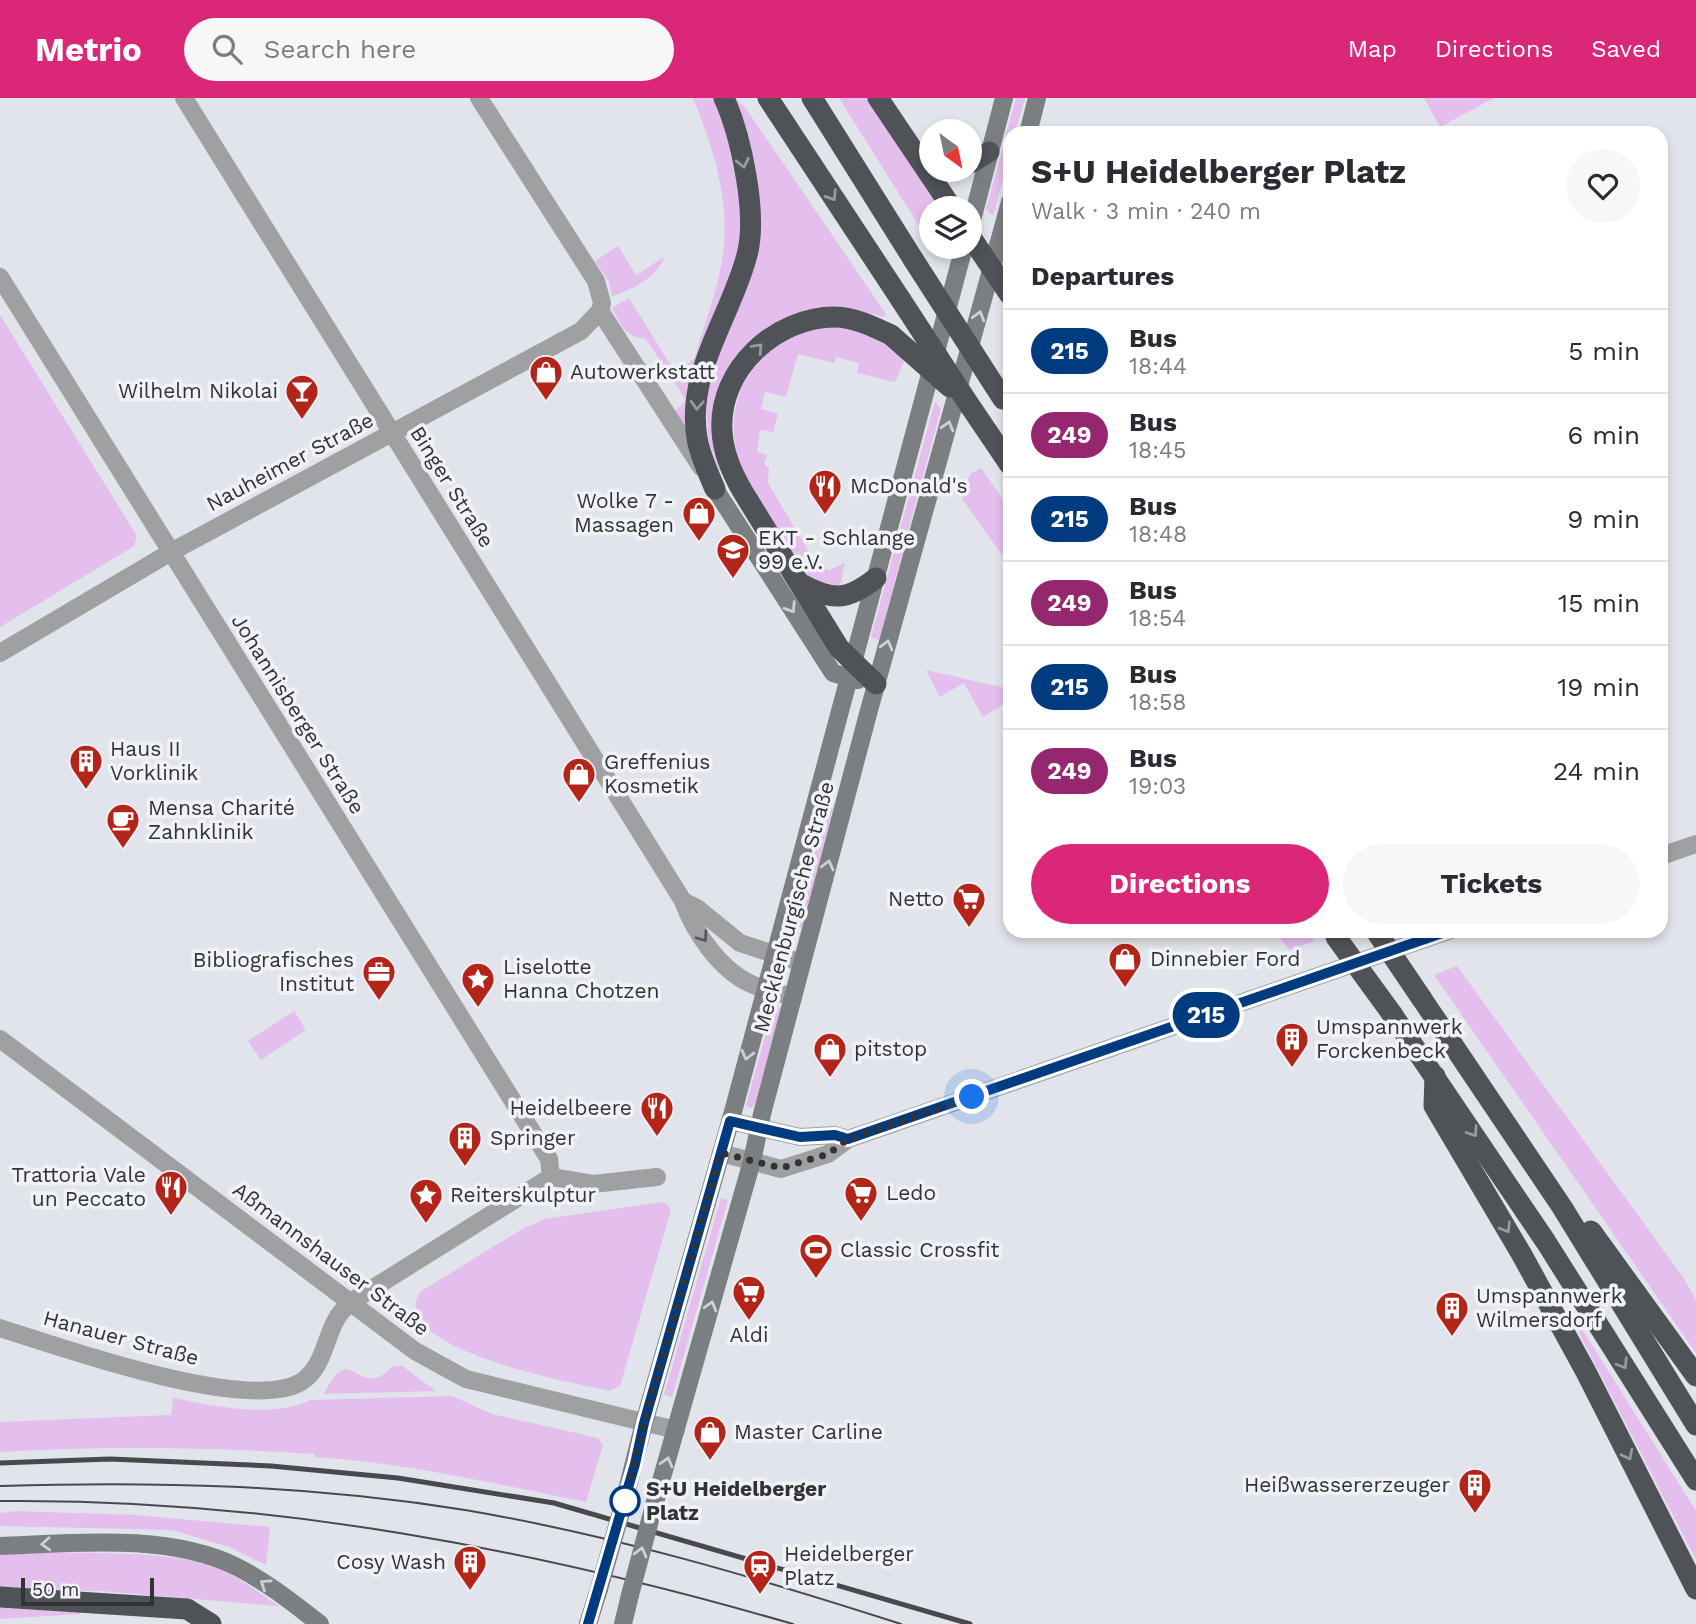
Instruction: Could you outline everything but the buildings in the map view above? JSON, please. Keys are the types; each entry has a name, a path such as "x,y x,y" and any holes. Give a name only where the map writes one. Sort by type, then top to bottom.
{"highway":[{"path":"715,489 697,436 695,402 703,364 748,253 750,216 747,181 724,98"},
{"path":"768,98 1003,455"},
{"path":"812,98 1003,399"},
{"path":"878,98 944,196"},
{"path":"911,147 919,153"},
{"path":"982,156 989,152"},
{"path":"982,254 1003,285"},
{"path":"876,684 850,669 734,477 722,432 724,407 739,372 765,341 792,324 837,317 867,324 891,335 970,405"},
{"path":"801,584 826,597 839,597 863,588 876,578"},
{"path":"1337,938 1435,1076 1546,1242 1696,1480"},
{"path":"1381,938 1562,1207 1696,1425"},
{"path":"1435,1076 1434,1106 1548,1302 1696,1589"},
{"path":"1562,1207 1594,1234 1696,1376"},
{"path":"0,1597 187,1609 211,1624"}],"main road":[{"path":"978,196 1004,98"},
{"path":"1030,126 1037,98"},
{"name":"Mecklenburgische Straße","path":"623,1624 752,1161 876,684 1003,228"},
{"name":"Mecklenburgische Straße","path":"588,1624 730,1121 961,259"},
{"path":"972,259 992,269"},
{"path":"715,489 833,673 850,669"},
{"path":"818,790 846,797"},
{"path":"0,1546 78,1543 159,1546 188,1551 235,1566 277,1592 320,1624"}],"street":[{"name":"Binger Straße","path":"184,98 683,901 689,918 721,961 738,976 765,989 793,997"},
{"path":"479,98 596,281 602,303 600,311 715,489"},
{"name":"Johannisberger Straße","path":"0,277 549,1159 551,1177"},
{"name":"Nauheimer Straße","path":"0,653 171,552 581,331 600,311"},
{"path":"1668,854 1696,844"},
{"name":"Binger Straße","path":"683,901 697,908 734,940 802,963"},
{"path":"721,1153 781,1168 788,1167 828,1154 848,1139 1428,938"},
{"name":"Aßmannshauser Straße","path":"0,1039 415,1351 466,1379 676,1430"},
{"path":"730,1121 800,1137 835,1135 848,1139"},
{"path":"351,1302 551,1177 593,1184 657,1177"},
{"name":"Hanauer Straße","path":"0,1328 151,1374 226,1387 277,1390 290,1387 312,1373 320,1361 337,1316 351,1302"}],"shaded area":[{"path":"693,98 714,98 734,150 744,240 685,431 675,411 686,400 646,339 628,333 612,308 629,298 675,372 694,359 718,281 725,235 722,195 714,156"},
{"path":"735,98 747,110 886,314 883,317 832,308 801,312 771,326 749,343 736,358 729,373 723,469 719,471 708,440 706,397 718,353 750,263"},
{"path":"839,98 869,98 919,173 919,182 925,182 934,196 919,196 919,225"},
{"path":"1016,98 1025,98 1017,126 1008,126"},
{"path":"1424,98 1494,98 1442,126"},
{"path":"1003,146 1003,179 993,216 986,209"},
{"path":"618,246 636,275 664,257 650,277 612,296 609,282 595,261"},
{"path":"0,315 137,536 134,546 0,627"},
{"path":"833,326 872,336 905,359 895,382 857,373 859,363 836,357 834,363 798,354 786,397 765,392 761,409 778,414 773,432 760,430 757,452 767,455 764,464 769,468 768,483 816,564 829,570 845,563 839,590 808,578 795,562 746,479 736,451 734,425 737,400 747,378 762,359 781,344 805,332"},
{"path":"935,401 941,409 879,640 871,637"},
{"path":"981,468 1003,500 1003,556 962,499 970,474"},
{"path":"926,670 1003,687 1003,704 983,717 964,683 940,697"},
{"path":"828,807 833,808 802,928 794,927"},
{"path":"1280,938 1312,938 1314,941 1289,950"},
{"path":"1457,966 1683,1277 1696,1300 1696,1353 1434,975"},
{"path":"777,1006 780,1009 777,1022 754,1107 750,1108 746,1105 773,1008"},
{"path":"294,1011 306,1030 261,1060 248,1041"},
{"path":"721,1198 728,1200 672,1397 664,1395"},
{"path":"662,1202 671,1210 620,1386 610,1391 489,1360 455,1346 430,1330 416,1312 420,1292 522,1229 545,1219"},
{"path":"1577,1321 1696,1511 1696,1560 1574,1323"},
{"path":"394,1366 402,1366 436,1391 324,1394 332,1380 344,1369 367,1378 375,1378"},
{"path":"452,1396 492,1414 598,1438 603,1445 586,1502 451,1475 384,1464 315,1457 314,1454 157,1448 0,1452 0,1422 171,1415 173,1398 260,1410 294,1406 310,1400"},
{"path":"16,1511 135,1515 270,1527 266,1565 229,1547 172,1530 0,1526 0,1513"},
{"path":"43,1552 152,1555 195,1562 231,1574 278,1606 101,1591 0,1588 0,1554"},
{"path":"0,1608 80,1611 80,1614 0,1619"}],"tram line":[{"path":"0,1486 117,1484 233,1487 349,1495 465,1510 575,1532 685,1559 901,1624"},
{"path":"0,1501 101,1502 202,1508 401,1533 598,1573 793,1624"}],"railway":[{"path":"0,1463 110,1459 271,1466 398,1478 554,1503 970,1624"}],"bus line":[{"name":"215","path":"588,1624 730,1121 800,1137 835,1135 848,1139 1428,938"}],"place":[{"name":"Autowerkstatt","path":"546,402"},
{"name":"Wilhelm Nikolai","path":"302,421"},
{"name":"McDonald's","path":"825,516"},
{"name":"Wolke 7 - Massagen","path":"699,543"},
{"name":"EKT - Schlange 99 e.V.","path":"733,580"},
{"name":"Haus II Vorklinik","path":"86,791"},
{"name":"Greffenius Kosmetik","path":"579,804"},
{"name":"Mensa Charité Zahnklinik","path":"123,850"},
{"name":"Netto","path":"969,929"},
{"name":"Dinnebier Ford","path":"1125,989"},
{"name":"Bibliografisches Institut","path":"379,1002"},
{"name":"Liselotte Hanna Chotzen","path":"478,1009"},
{"name":"Umspannwerk Forckenbeck","path":"1292,1069"},
{"name":"pitstop","path":"830,1079"},
{"name":"Heidelbeere","path":"657,1138"},
{"name":"Springer","path":"465,1168"},
{"name":"Trattoria Vale un Peccato","path":"171,1217"},
{"name":"Ledo","path":"861,1223"},
{"name":"Reiterskulptur","path":"426,1225"},
{"name":"Classic Crossfit","path":"816,1280"},
{"name":"Aldi","path":"749,1322"},
{"name":"Umspannwerk Wilmersdorf","path":"1452,1338"},
{"name":"Master Carline","path":"710,1462"},
{"name":"S+U Heidelberger Platz","path":"625,1501"},
{"name":"Heißwassererzeuger","path":"1475,1515"},
{"name":"Cosy Wash","path":"470,1592"},
{"name":"Heidelberger Platz","path":"760,1596"}],"route":[{"path":"625,1501 644,1423 721,1153 781,1168 788,1167 828,1154 848,1139 972,1097"}]}
